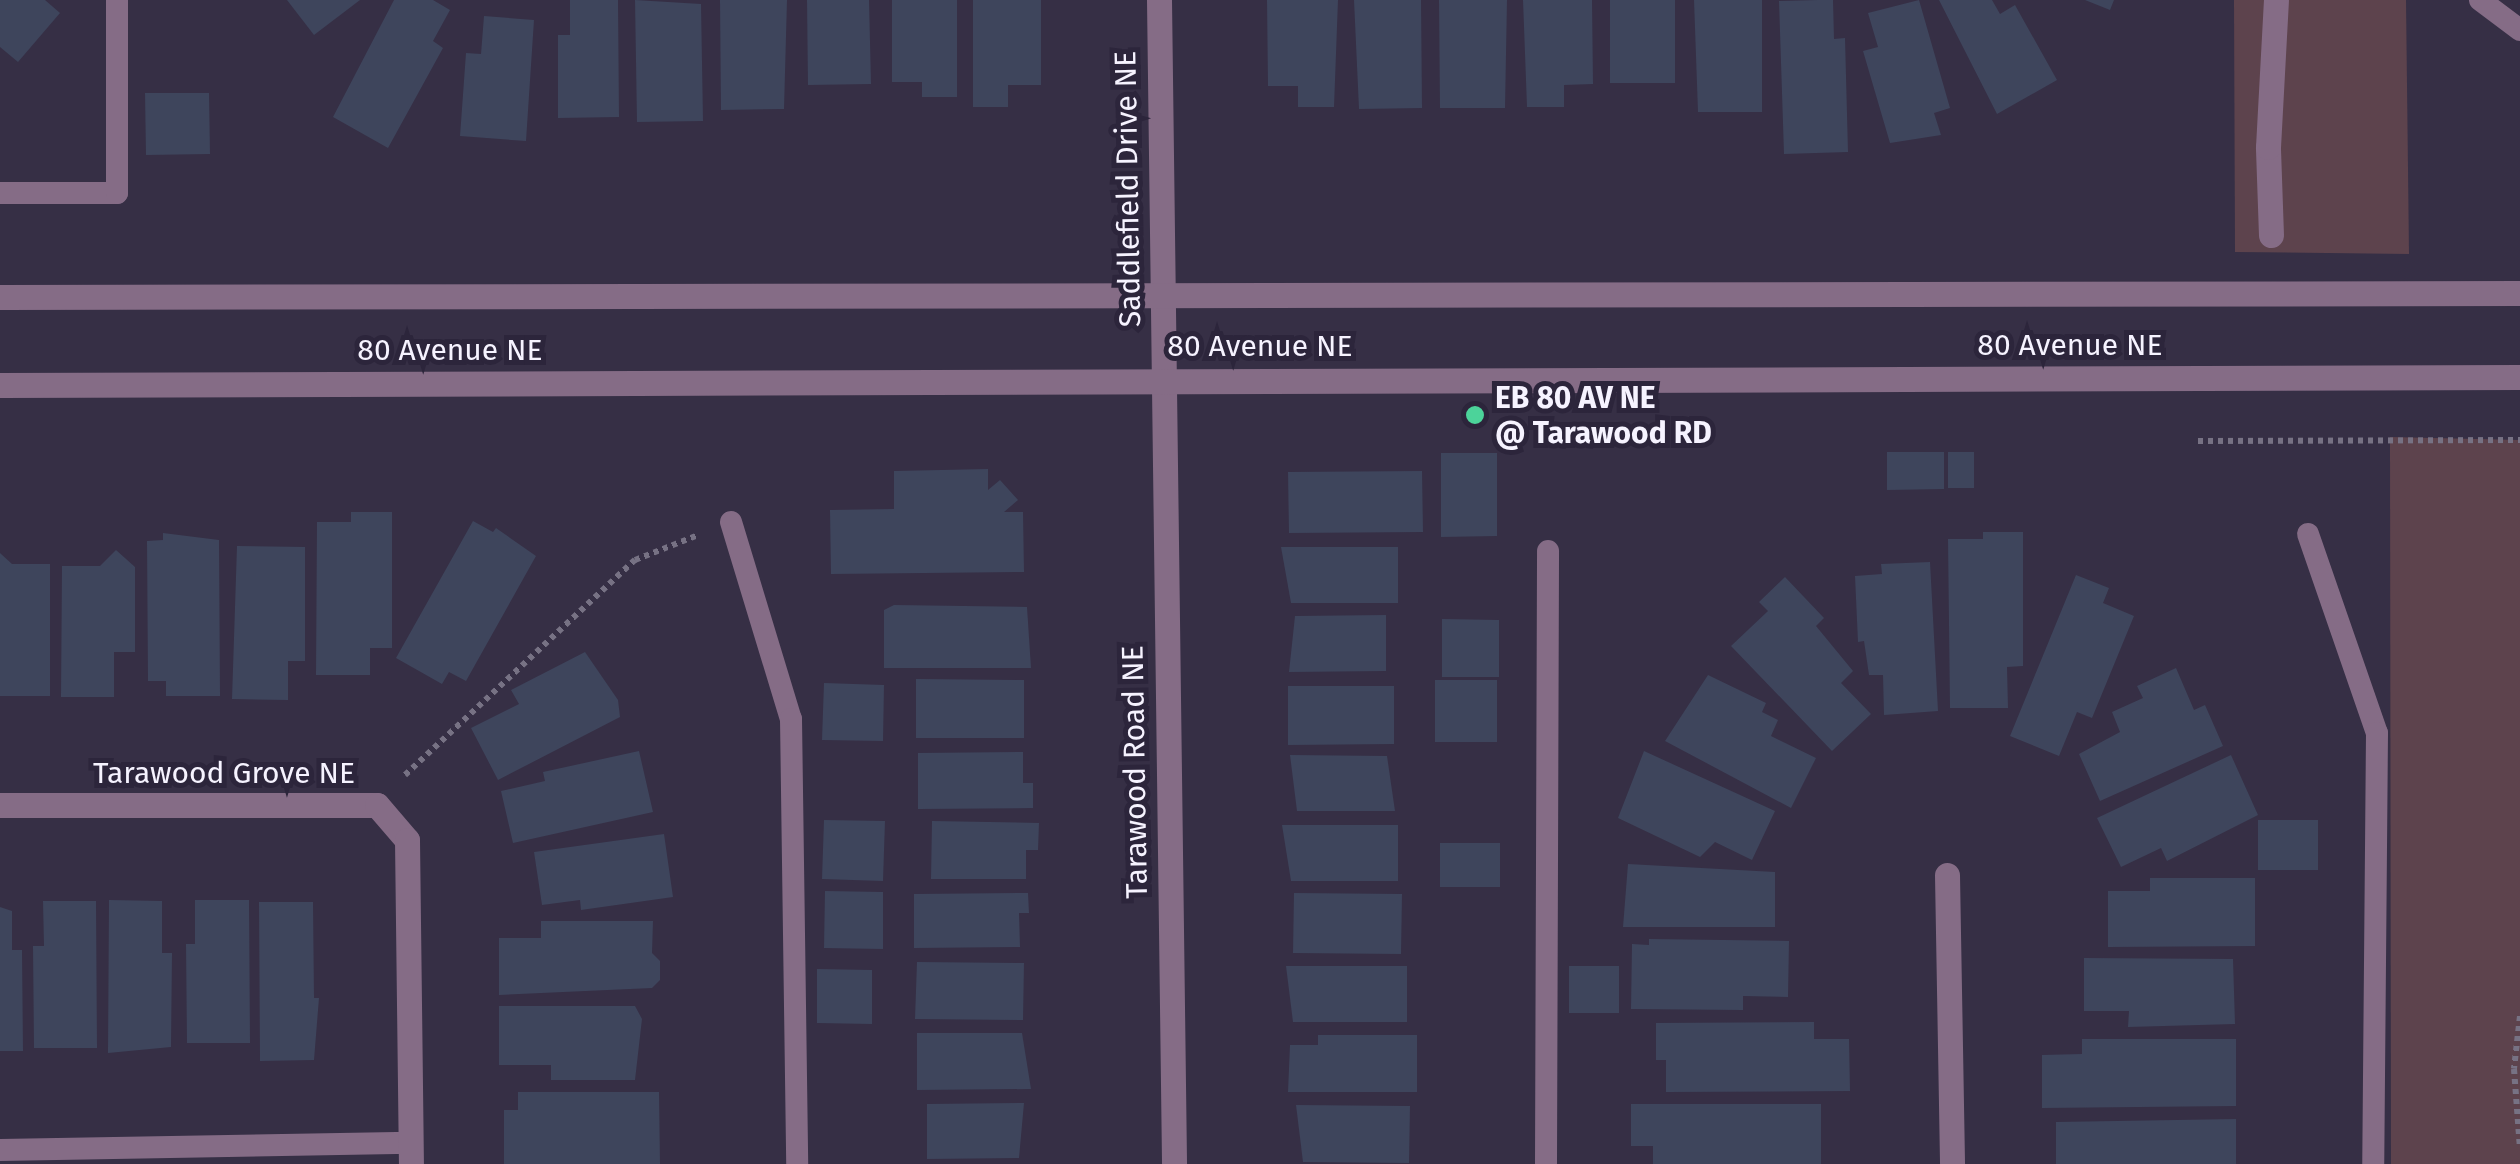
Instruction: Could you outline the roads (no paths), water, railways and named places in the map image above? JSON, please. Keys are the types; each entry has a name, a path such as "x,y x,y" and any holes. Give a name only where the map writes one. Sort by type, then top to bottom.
{"street":[{"name":"Saddlefield Drive NE","path":"1158,0 1162,378"},
{"path":"2272,235 2268,147 2276,0"},
{"name":"80 Avenue NE","path":"0,297 1162,292 2520,293"},
{"name":"80 Avenue NE","path":"0,385 1162,378 2520,377"},
{"name":"Tarawood Road NE","path":"1162,378 1174,1164"},
{"name":"Tarawood Grove NE","path":"0,805 377,805 407,840 411,1154"},
{"path":"1947,875 1952,1164"}],"lane":[{"path":"0,193 117,193 117,0"},
{"path":"2480,0 2520,30"},
{"path":"730,522 791,719 798,1164"},
{"path":"2308,534 2377,733 2373,1164"},
{"path":"1546,1164 1548,550"},
{"path":"0,1150 411,1154"}],"place":[{"name":"EB 80 AV NE @ Tarawood RD","path":"1475,415"}]}
